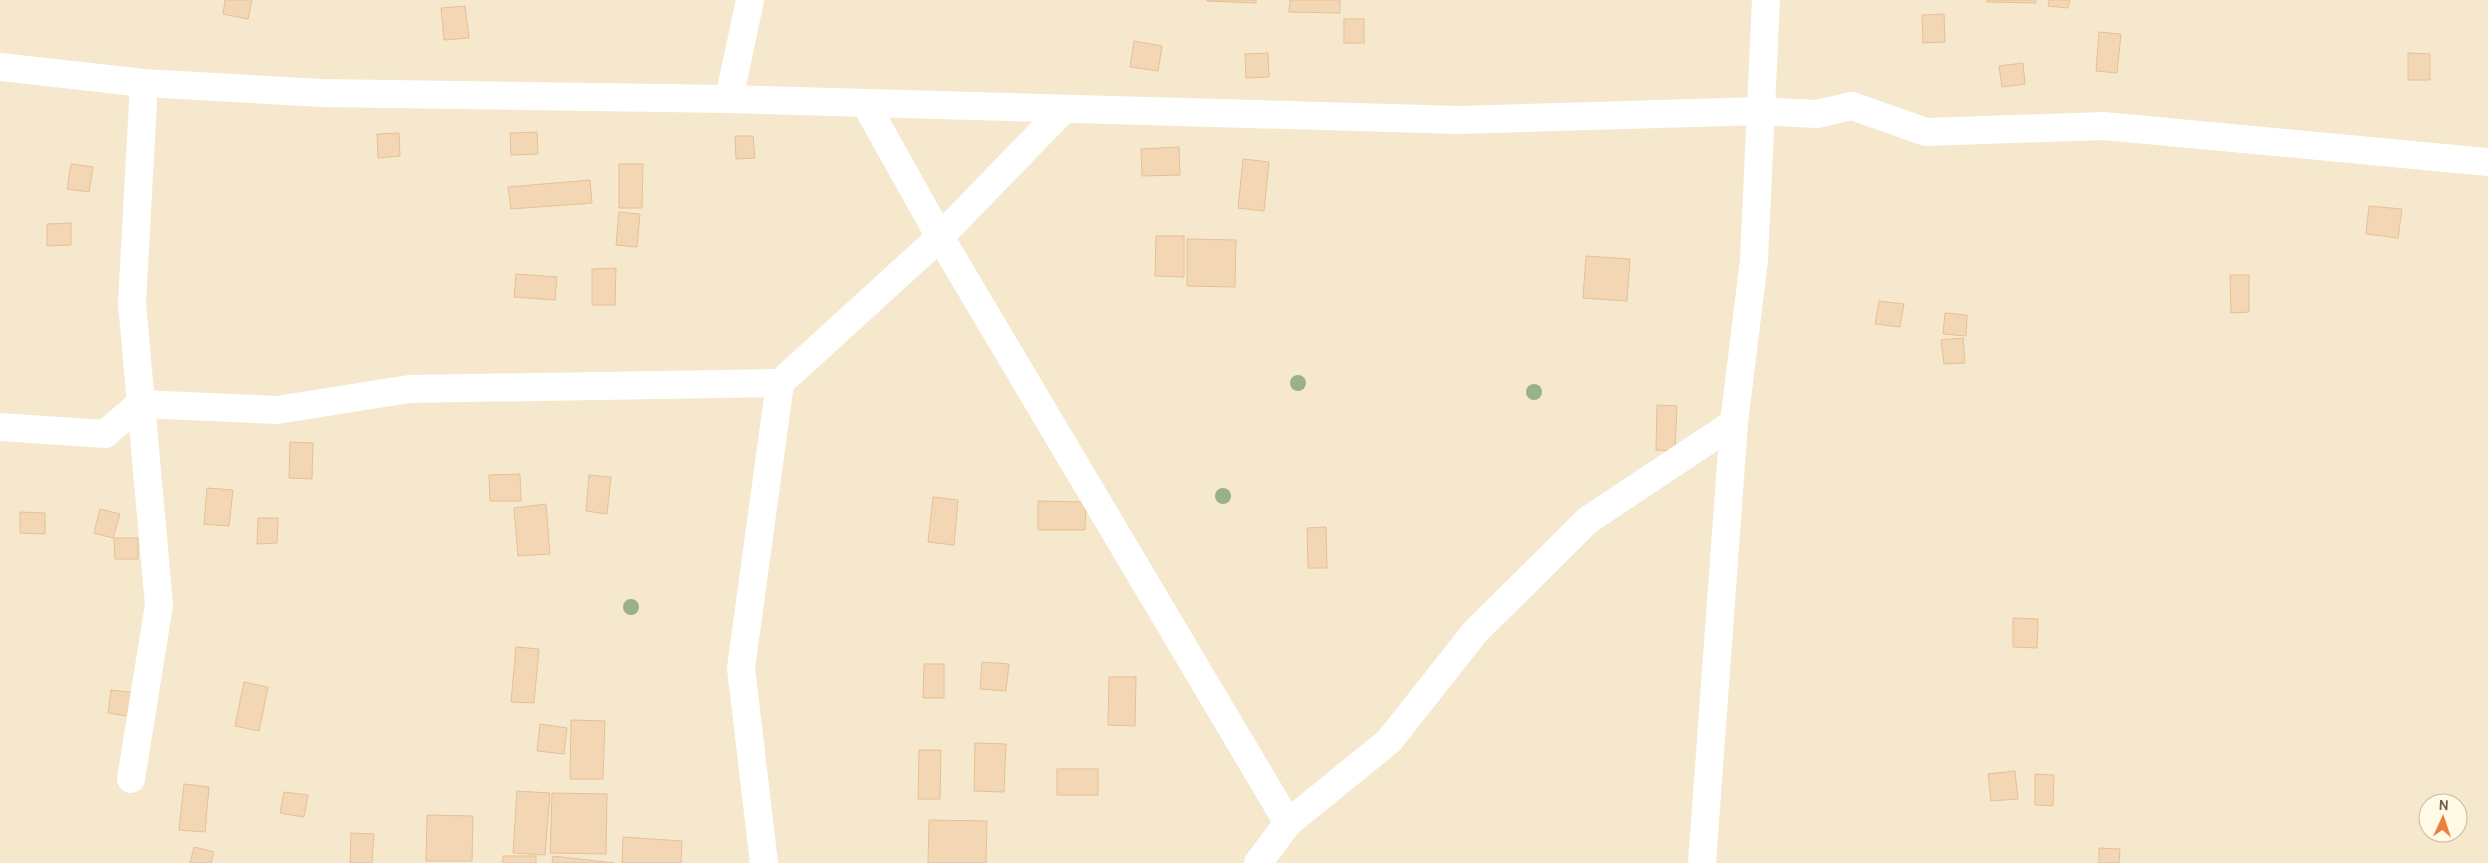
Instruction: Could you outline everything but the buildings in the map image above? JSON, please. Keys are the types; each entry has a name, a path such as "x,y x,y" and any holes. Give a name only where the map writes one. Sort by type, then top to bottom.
{"street":[{"path":"729,99 750,0"},
{"path":"1702,863 1734,423 1754,260 1766,0"},
{"path":"0,67 144,83 320,93 729,99 1459,120 1761,111 1817,114 1852,106 1926,132 2104,126 2488,162"},
{"path":"131,780 159,605 132,303 144,83"},
{"path":"865,103 940,237 1288,823"},
{"path":"764,863 741,668 780,383 940,237 1064,109"},
{"path":"0,427 105,434 140,404 277,410 409,389 780,383"},
{"path":"1258,863 1288,823 1388,741 1475,632 1588,520 1734,423"}],"shaded area":[{"path":"0,0 2488,0 2488,863 0,863"}]}
